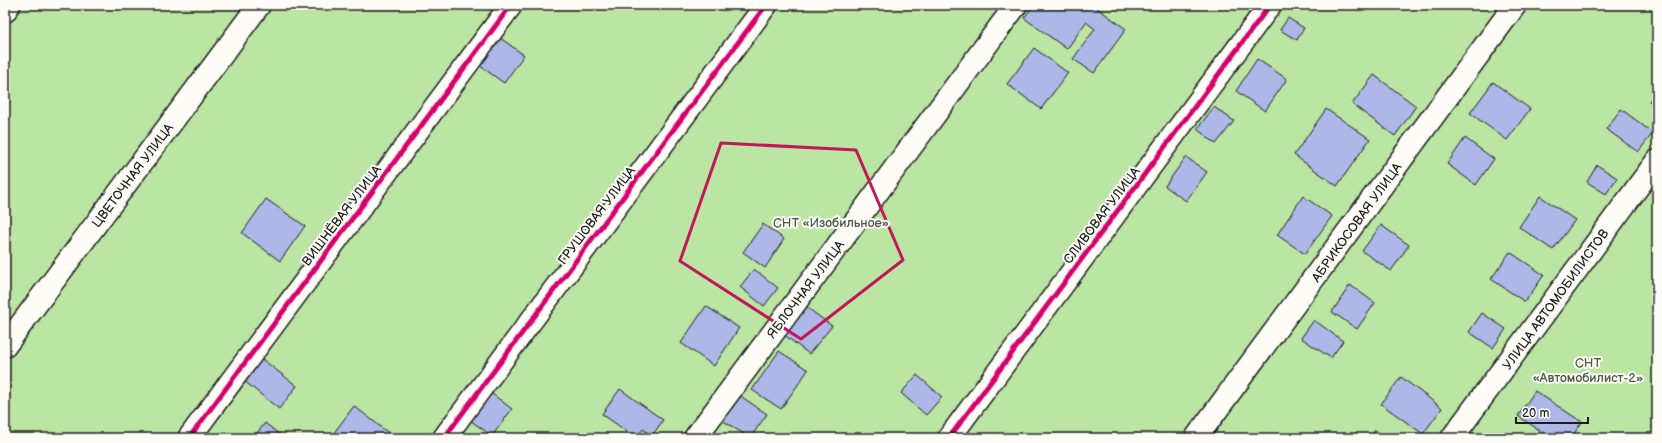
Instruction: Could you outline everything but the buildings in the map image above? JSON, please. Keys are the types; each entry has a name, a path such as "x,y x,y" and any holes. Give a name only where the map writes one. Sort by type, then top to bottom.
{"street":[{"path":"5,10 9,5"},
{"name":"ЦВЕТОЧНАЯ УЛИЦА","path":"5,346 259,5"},
{"name":"ВИШНЁВАЯ УЛИЦА","path":"189,438 511,5"},
{"name":"ГРУШОВАЯ УЛИЦА","path":"444,438 766,5"},
{"name":"ЯБЛОЧНАЯ УЛИЦА","path":"694,438 1016,5"},
{"name":"СЛИВОВАЯ УЛИЦА","path":"949,438 1270,5"},
{"name":"АБРИКОСОВАЯ УЛИЦА","path":"1196,438 1515,5"},
{"name":"УЛИЦА АВТОМОБИЛИСТОВ","path":"1452,438 1657,161"}],"highlighted area":[{"path":"721,143 856,150 903,260 801,339 680,261"}],"green space":[{"name":"СНТ «Изобильное»","path":"5,5 1657,5 1657,438 5,438"}],"cycle path":[{"path":"189,438 511,5"},
{"path":"444,438 766,5"},
{"path":"949,438 1270,5"}],"park label":[{"name":"СНТ «Автомобилист-2»","path":"1588,370"}]}
